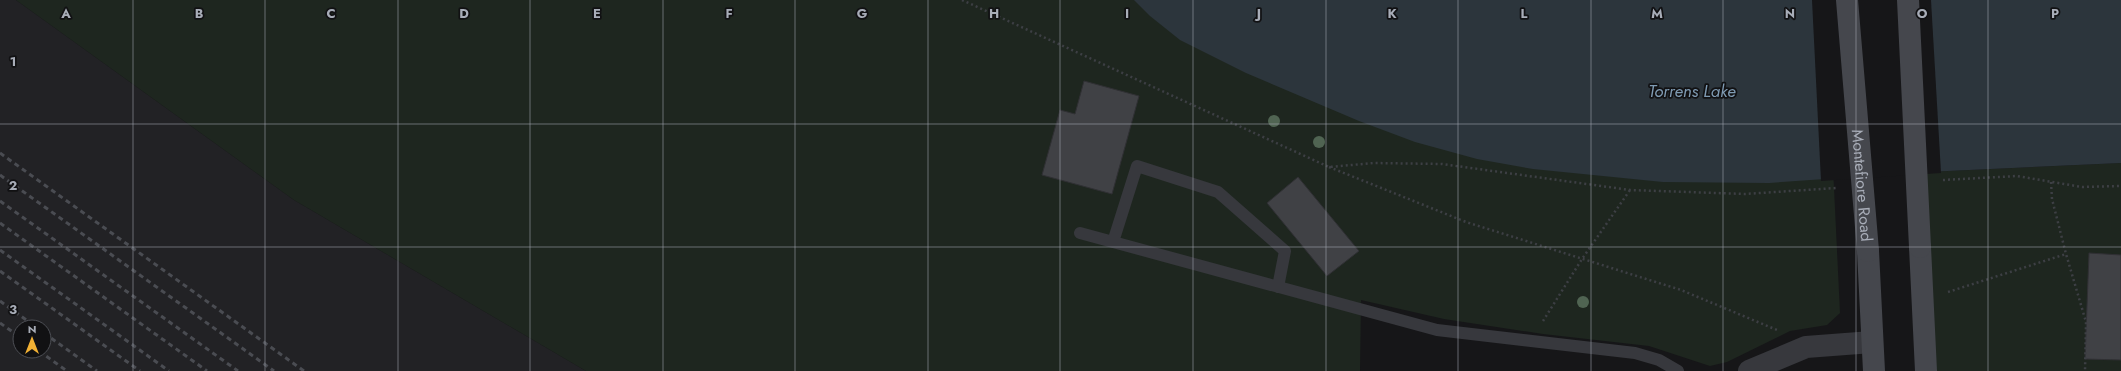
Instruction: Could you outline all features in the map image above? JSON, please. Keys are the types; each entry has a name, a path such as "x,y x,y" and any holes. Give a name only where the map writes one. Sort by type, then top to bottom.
{"main road":[{"name":"Montefiore Road","path":"1847,0 1868,251 1874,371"},
{"path":"1908,0 1927,368"}],"street":[{"path":"1750,371 1806,347 1872,342"}],"lane":[{"path":"1113,242 1137,166 1218,192 1285,251 1278,287"},
{"path":"1080,233 1437,330 1635,353 1659,360 1678,371"}],"path":[{"path":"962,0 1329,167 1466,222 1681,290 1786,334 1806,347"},
{"path":"1329,167 1374,164 1442,164 1630,190 1745,194 1838,188"},
{"path":"1938,181 2017,176 2082,187 2121,186"},
{"path":"2051,182 2052,199 2086,322 2085,371"},
{"path":"1531,340 1582,259 1630,190"},
{"path":"1946,292 2066,254"}],"shaded area":[{"path":"0,0 16,0 294,200 586,371 0,371"},
{"path":"16,0 1825,0 1840,313 1827,325 1790,331 1727,362 1710,366 1649,346 1543,334 1444,319 1361,300 1360,371 586,371 294,200"},
{"path":"2121,163 2121,371 1929,371 1926,172"}],"water":[{"name":"Torrens Lake","path":"1134,0 2121,0 2121,163 1926,172 1769,183 1663,182 1533,169 1477,159 1415,142 1359,121 1246,73 1180,40 1150,16"}],"pier":[{"path":"1812,0 1931,0 1941,173 1821,181"}],"building":[{"path":"1084,81 1139,96 1112,194 1042,175 1060,110 1075,114"},
{"path":"1298,177 1359,251 1327,276 1267,203"},
{"path":"2089,253 2121,255 2121,360 2085,359"}],"railway":[{"path":"0,153 304,371"},
{"path":"0,175 274,371"},
{"path":"0,201 238,371"},
{"path":"0,223 207,371"},
{"path":"0,250 169,371"},
{"path":"0,271 140,371"},
{"path":"0,301 25,319"},
{"path":"0,323 12,331"},
{"path":"52,339 97,371"},
{"path":"50,359 67,371"}]}
